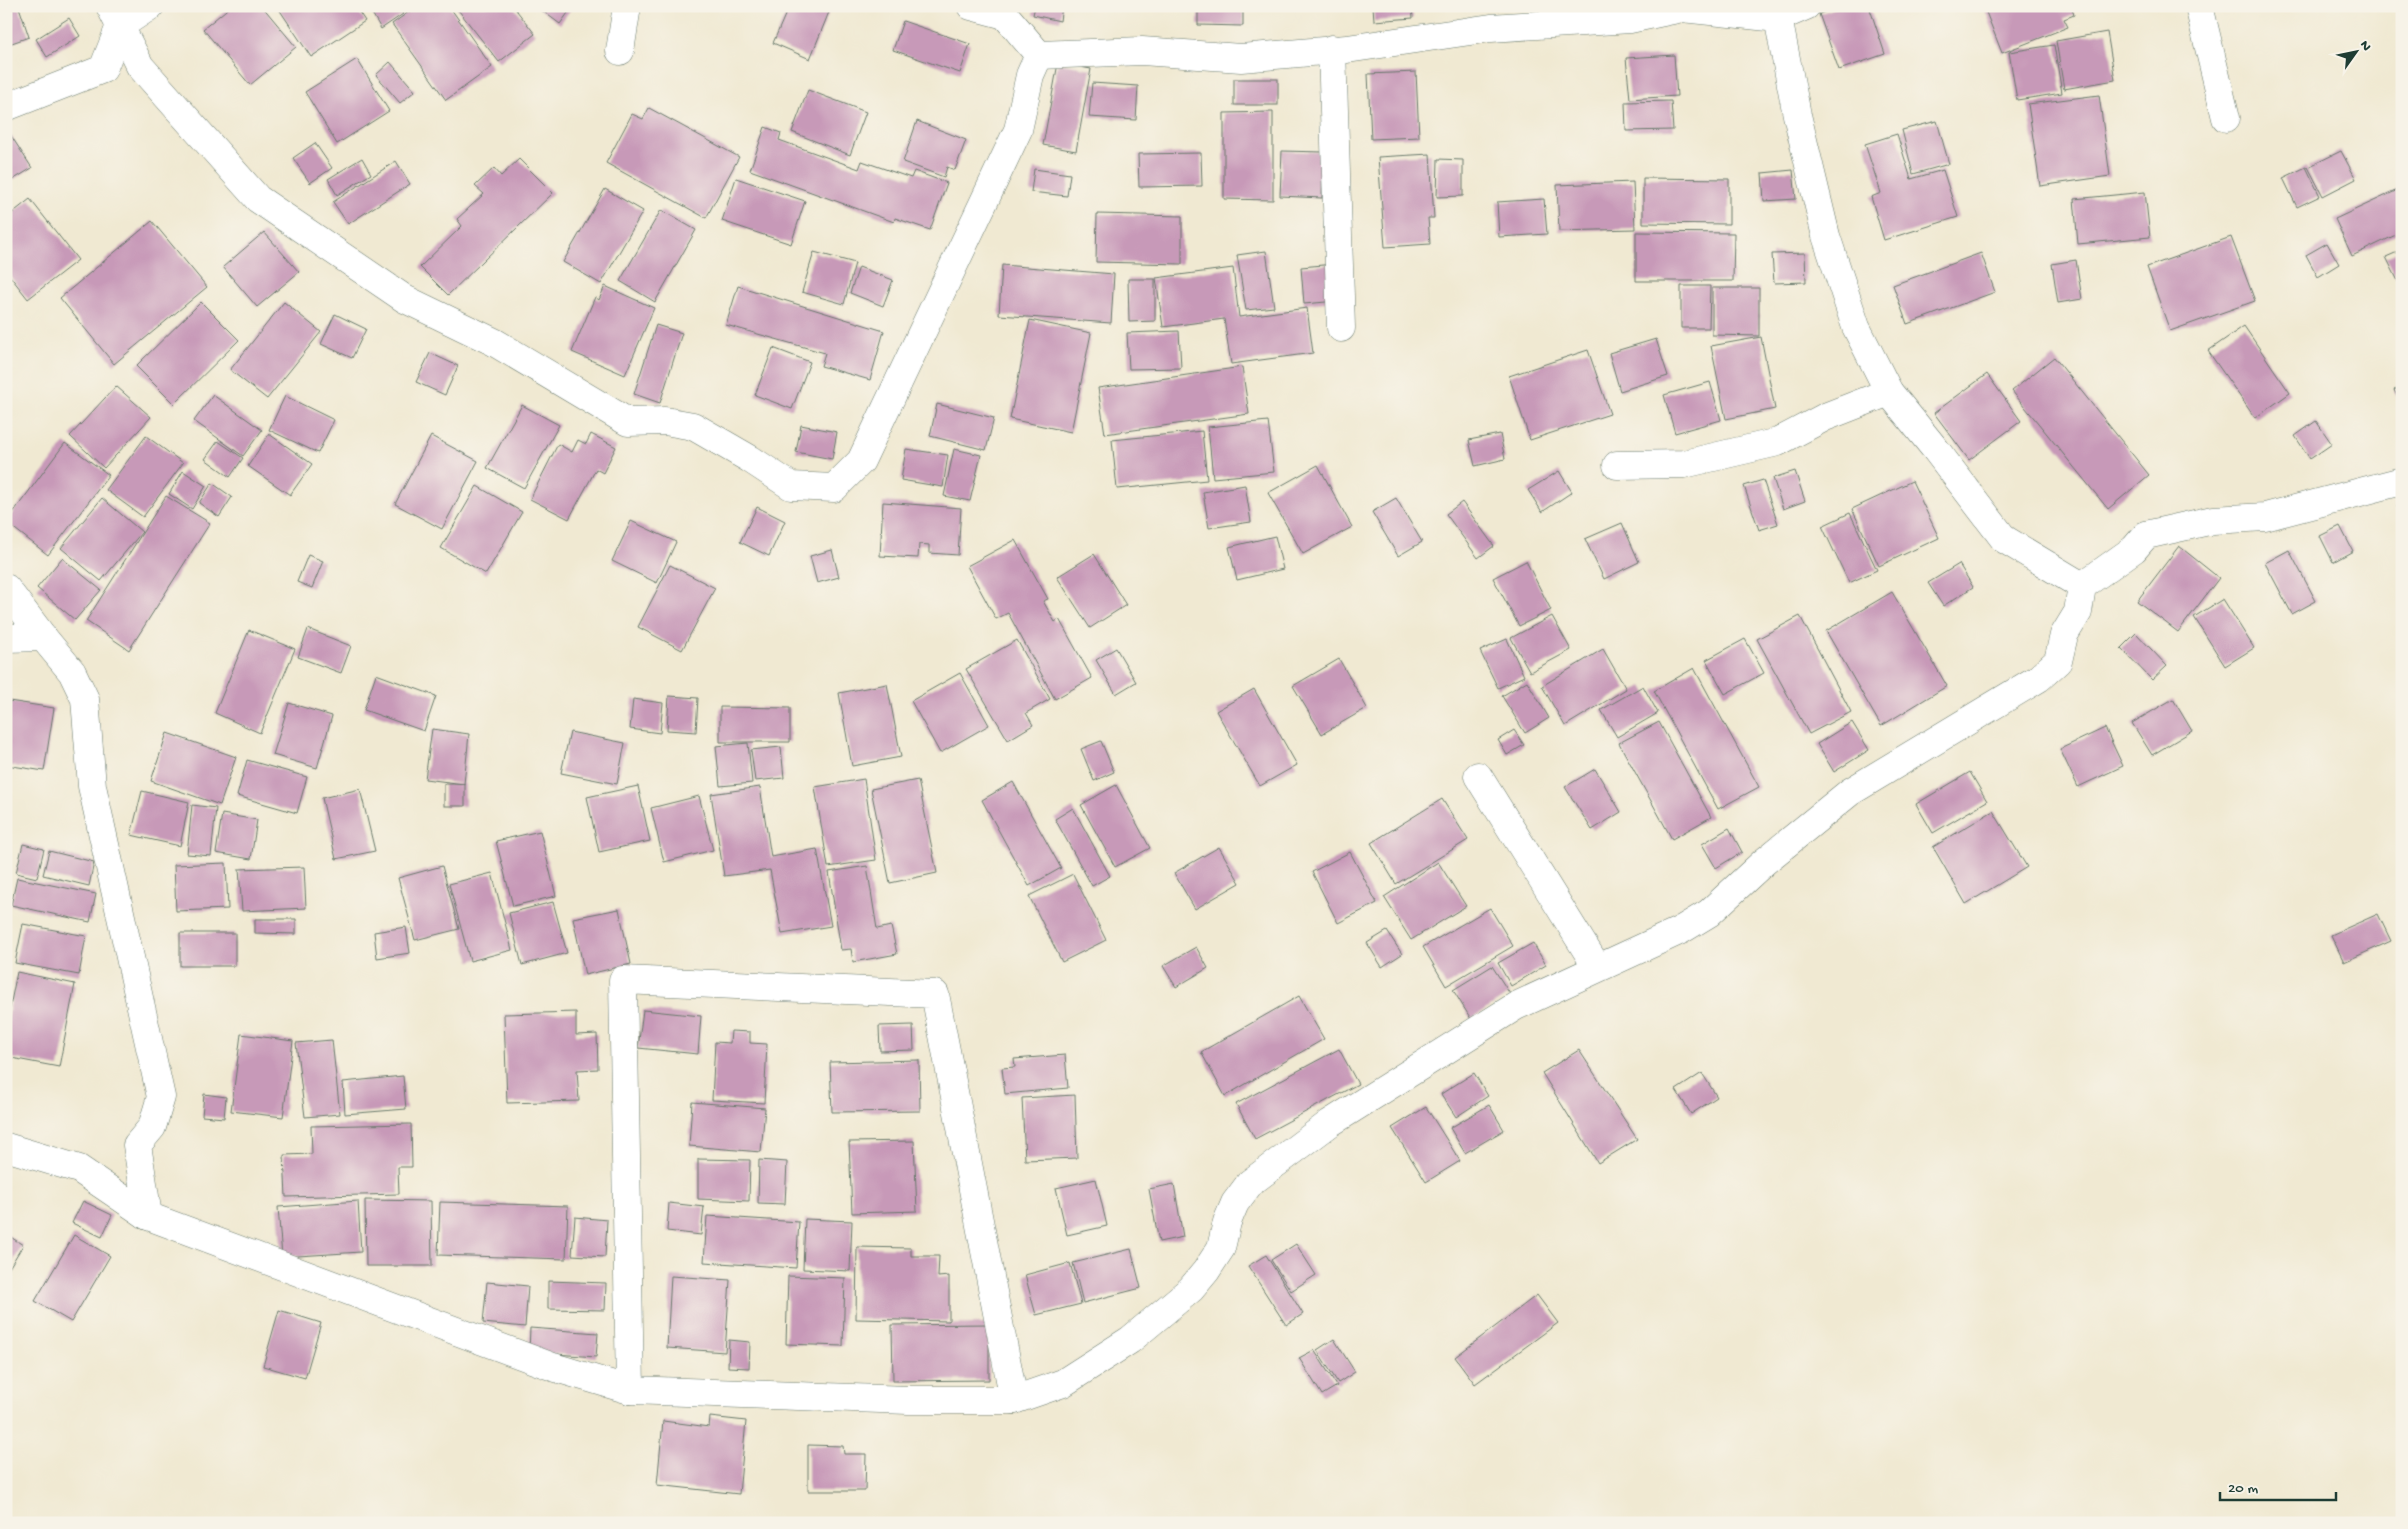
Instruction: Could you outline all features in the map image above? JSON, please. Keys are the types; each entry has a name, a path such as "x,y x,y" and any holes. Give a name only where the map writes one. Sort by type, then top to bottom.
{"street":[{"path":"115,16 150,6"},
{"path":"620,51 627,6"},
{"path":"971,6 1005,15 1039,55"},
{"path":"1039,55 1142,51 1241,58 1332,49 1491,28 1630,19 1682,8 1775,12 1806,6"},
{"path":"2200,6 2226,118"},
{"path":"1775,12 1826,236 1856,327 1889,392 2004,539 2082,586"},
{"path":"115,16 140,66 258,199 405,299 494,342 628,422 664,421 693,426 750,459 791,486 834,488 861,461 1018,130 1030,75 1039,55"},
{"path":"6,106 103,69 115,16"},
{"path":"1332,49 1341,328"},
{"path":"1617,465 1684,464 1778,442 1825,417 1889,392"},
{"path":"6,1147 79,1169 148,1216 553,1367 630,1390 908,1400 1014,1400 1063,1383 1130,1340 1190,1289 1206,1271 1221,1248 1227,1222 1235,1203 1250,1183 1330,1123 1516,1006 1597,967 1681,930 1709,913 1764,862 1850,792 2039,678 2058,661 2064,635 2078,612 2082,586 2134,549 2146,534 2213,520 2273,515 2402,481"},
{"path":"6,588 42,637 72,672 85,699 92,786 161,1097 152,1127 137,1146 148,1216"},
{"path":"6,638 42,637"},
{"path":"1478,776 1597,967"},
{"path":"630,1390 623,980 935,994 1014,1400"}],"building":[{"path":"231,6 262,6 296,47 250,85 203,29"},
{"path":"277,6 355,6 365,21 311,57"},
{"path":"368,6 398,6 403,14 381,29"},
{"path":"417,6 449,6 492,67 446,100 392,24"},
{"path":"455,6 513,6 535,34 499,62"},
{"path":"536,6 573,6 560,24"},
{"path":"789,6 815,6 829,12 810,59 773,43"},
{"path":"1035,6 1062,6 1060,21 1033,15"},
{"path":"1198,6 1243,6 1243,26 1198,25"},
{"path":"1373,6 1412,6 1413,18 1374,21"},
{"path":"1840,6 1869,6 1885,54 1839,70 1819,14"},
{"path":"2071,6 2074,15 2064,19 2068,27 2002,53 1984,7"},
{"path":"19,7 29,37 6,45 6,12"},
{"path":"69,18 80,36 47,57 36,39"},
{"path":"903,21 970,44 960,73 893,50"},
{"path":"2107,32 2115,80 2064,89 2056,41"},
{"path":"2054,45 2062,93 2017,100 2009,52"},
{"path":"1674,55 1677,96 1630,99 1626,58"},
{"path":"357,59 389,111 337,144 305,92"},
{"path":"390,62 415,91 400,103 376,75"},
{"path":"1058,63 1091,69 1076,151 1043,145"},
{"path":"1416,72 1419,137 1371,139 1368,74"},
{"path":"1234,79 1278,79 1278,105 1234,105"},
{"path":"1092,83 1138,86 1136,120 1089,117"},
{"path":"808,90 866,112 850,155 792,132"},
{"path":"2099,95 2110,176 2040,186 2028,104"},
{"path":"1671,101 1673,130 1626,131 1625,102"},
{"path":"649,108 739,157 706,218 606,163 632,114 643,119"},
{"path":"1273,112 1273,200 1224,199 1224,113"},
{"path":"917,121 966,140 955,170 947,167 944,177 903,162"},
{"path":"1937,121 1949,164 1913,174 1902,130"},
{"path":"765,127 781,133 779,140 859,169 862,161 911,178 914,171 947,183 930,230 895,218 894,222 750,170"},
{"path":"6,128 32,168 6,184"},
{"path":"1897,134 1911,179 1943,170 1958,217 1884,240 1871,197 1881,193 1865,144"},
{"path":"315,143 332,168 310,183 293,158"},
{"path":"1282,151 1323,152 1322,198 1280,196"},
{"path":"2341,151 2356,179 2323,196 2308,167"},
{"path":"1201,153 1202,186 1139,187 1138,154"},
{"path":"1430,154 1434,218 1428,218 1430,244 1385,247 1378,157"},
{"path":"362,158 371,174 337,195 328,179"},
{"path":"519,159 553,193 448,295 420,267 462,226 457,219 484,194 475,186 494,168 501,176"},
{"path":"1438,159 1463,160 1463,196 1437,197"},
{"path":"396,161 410,184 348,224 333,202"},
{"path":"2306,167 2320,196 2297,207 2283,178"},
{"path":"1034,169 1070,174 1067,196 1031,192"},
{"path":"1793,170 1796,199 1764,201 1762,173"},
{"path":"736,178 805,201 791,244 722,221"},
{"path":"1643,178 1729,179 1729,224 1643,223"},
{"path":"1633,182 1635,229 1559,231 1557,185"},
{"path":"2402,188 2402,232 2352,256 2335,219"},
{"path":"605,189 643,211 601,284 563,262"},
{"path":"2145,192 2150,237 2078,244 2074,199"},
{"path":"30,199 78,260 28,299 6,271 6,218"},
{"path":"1544,199 1547,234 1499,237 1497,202"},
{"path":"661,210 696,230 655,302 620,281"},
{"path":"1097,214 1182,216 1182,264 1096,262"},
{"path":"152,221 207,287 114,364 60,298"},
{"path":"264,232 299,272 257,307 223,267"},
{"path":"1636,232 1734,233 1733,281 1636,281"},
{"path":"2231,237 2255,301 2170,331 2147,267"},
{"path":"2327,243 2339,264 2318,277 2306,255"},
{"path":"2402,250 2402,289 2386,257"},
{"path":"1266,251 1274,307 1246,310 1237,255"},
{"path":"814,252 855,263 844,304 802,292"},
{"path":"1805,253 1806,282 1774,283 1772,254"},
{"path":"1981,253 1995,292 1907,324 1893,285"},
{"path":"2076,260 2082,299 2058,303 2052,264"},
{"path":"1334,264 1337,301 1304,304 1301,267"},
{"path":"1002,265 1114,274 1111,323 999,315"},
{"path":"859,267 893,280 883,306 850,293"},
{"path":"1233,268 1239,317 1307,308 1313,353 1231,364 1224,319 1163,327 1156,278"},
{"path":"1128,279 1155,279 1155,321 1129,322"},
{"path":"605,286 654,308 625,375 572,352 595,297 599,300"},
{"path":"738,286 884,331 870,380 821,366 825,353 726,325"},
{"path":"1681,286 1710,286 1709,328 1681,328"},
{"path":"1712,288 1759,288 1759,336 1712,335"},
{"path":"201,302 239,340 174,404 136,366"},
{"path":"284,302 321,332 267,399 230,370"},
{"path":"335,314 366,329 352,358 321,344"},
{"path":"1030,320 1091,333 1071,432 1010,419"},
{"path":"656,325 682,333 660,403 634,394"},
{"path":"2244,326 2290,393 2255,418 2208,351"},
{"path":"1179,331 1181,368 1129,369 1127,333"},
{"path":"1761,337 1775,409 1726,419 1711,346"},
{"path":"1656,339 1668,376 1620,391 1609,353"},
{"path":"773,348 810,362 792,409 755,395"},
{"path":"1588,350 1610,414 1530,440 1509,376"},
{"path":"430,353 458,366 445,395 416,382"},
{"path":"2054,357 2149,475 2108,509 2012,391"},
{"path":"1242,367 1249,414 1105,434 1098,388"},
{"path":"1987,374 2021,421 1969,460 1934,413"},
{"path":"1710,382 1721,420 1675,433 1664,395"},
{"path":"116,386 151,417 104,468 70,436"},
{"path":"2402,387 2402,405 2394,390"},
{"path":"213,395 262,430 243,456 194,421"},
{"path":"285,396 334,420 318,453 269,430"},
{"path":"937,404 994,418 986,450 930,436"},
{"path":"522,405 559,425 524,488 487,468"},
{"path":"1268,421 1274,472 1213,478 1208,427"},
{"path":"2316,421 2332,444 2310,459 2295,436"},
{"path":"801,425 837,432 832,459 796,452"},
{"path":"1202,431 1207,480 1117,489 1112,440"},
{"path":"269,434 312,464 290,495 248,466"},
{"path":"591,434 616,447 603,473 596,469 569,519 530,499 558,444 572,452 578,440 586,444"},
{"path":"1500,434 1505,459 1475,466 1469,440"},
{"path":"146,436 183,463 143,517 106,490"},
{"path":"431,436 478,461 442,529 395,504"},
{"path":"218,441 243,458 230,477 205,459"},
{"path":"65,443 109,475 48,555 6,522"},
{"path":"906,449 948,455 943,487 901,480"},
{"path":"954,449 981,455 970,501 944,496"},
{"path":"1318,465 1352,527 1303,554 1268,493"},
{"path":"183,471 206,486 192,509 169,494"},
{"path":"1559,471 1572,492 1542,512 1528,490"},
{"path":"1795,471 1805,501 1783,509 1773,478"},
{"path":"1763,480 1778,524 1759,530 1744,486"},
{"path":"1912,481 1939,538 1879,566 1852,509"},
{"path":"212,483 232,497 219,517 199,503"},
{"path":"1245,485 1251,522 1209,528 1203,492"},
{"path":"477,486 522,512 486,574 441,548"},
{"path":"166,496 210,523 129,650 86,621"},
{"path":"102,498 142,532 101,581 61,548"},
{"path":"1396,498 1422,542 1398,556 1372,512"},
{"path":"883,502 961,508 958,555 929,553 929,545 919,544 918,558 880,556"},
{"path":"1462,502 1494,546 1478,558 1446,514"},
{"path":"2402,505 2402,524 2401,524 2397,506"},
{"path":"757,507 785,521 769,556 740,542"},
{"path":"1850,513 1877,570 1849,583 1822,526"},
{"path":"631,521 676,542 657,583 612,561"},
{"path":"1622,523 1639,562 1604,579 1585,539"},
{"path":"2340,526 2353,551 2333,562 2320,536"},
{"path":"1275,536 1283,569 1237,580 1229,547"},
{"path":"1015,540 1048,599 1043,601 1055,622 1059,619 1092,678 1055,699 1008,613 996,619 967,566"},
{"path":"2179,546 2219,578 2178,632 2137,601"},
{"path":"832,550 839,577 817,583 810,556"},
{"path":"2289,550 2316,601 2292,614 2265,563"},
{"path":"1094,554 1126,605 1090,628 1057,577"},
{"path":"308,555 323,561 312,588 297,582"},
{"path":"62,558 101,590 75,620 37,588"},
{"path":"1526,561 1551,610 1519,626 1493,578"},
{"path":"1959,564 1973,587 1943,606 1928,583"},
{"path":"670,565 715,588 682,650 638,627"},
{"path":"1892,592 1947,686 1881,726 1826,631"},
{"path":"2223,599 2254,648 2225,666 2194,617"},
{"path":"1552,616 1571,650 1530,672 1511,638"},
{"path":"1800,616 1851,712 1809,734 1757,639"},
{"path":"308,629 351,646 341,673 298,657"},
{"path":"249,630 295,649 260,733 215,713"},
{"path":"2136,633 2167,666 2152,680 2121,648"},
{"path":"1507,639 1524,676 1498,688 1480,651"},
{"path":"1745,639 1764,673 1725,694 1706,660"},
{"path":"1017,640 1050,699 1026,713 1033,725 1008,740 966,669"},
{"path":"1116,648 1136,682 1116,694 1096,660"},
{"path":"1603,649 1626,689 1565,726 1542,686"},
{"path":"1339,659 1367,708 1322,734 1293,686"},
{"path":"1694,668 1759,787 1718,809 1654,691"},
{"path":"960,673 989,725 940,753 911,701"},
{"path":"376,674 436,696 424,731 364,710"},
{"path":"1527,681 1549,718 1525,733 1502,696"},
{"path":"887,684 901,757 852,766 839,693"},
{"path":"1643,686 1658,713 1617,737 1601,710"},
{"path":"1254,689 1297,765 1260,786 1216,711"},
{"path":"669,696 698,698 696,732 667,730"},
{"path":"633,699 663,703 660,733 630,729"},
{"path":"2173,699 2192,731 2152,755 2132,723"},
{"path":"9,701 54,708 44,771 6,765 6,723"},
{"path":"289,703 332,716 317,768 273,755"},
{"path":"720,707 790,708 790,742 720,742"},
{"path":"1659,722 1711,817 1672,839 1619,743"},
{"path":"1852,722 1869,750 1834,772 1817,744"},
{"path":"2105,728 2123,766 2078,787 2060,749"},
{"path":"432,729 469,734 464,784 425,779"},
{"path":"1514,730 1524,745 1507,755 1498,740"},
{"path":"570,732 625,743 617,784 561,773"},
{"path":"167,733 236,757 220,805 151,781"},
{"path":"1101,741 1114,772 1094,781 1081,749"},
{"path":"748,743 752,783 720,786 716,746"},
{"path":"781,747 784,778 755,781 751,750"},
{"path":"247,760 307,777 297,813 237,796"},
{"path":"1595,769 1621,812 1592,830 1565,787"},
{"path":"1970,772 1987,801 1933,833 1916,804"},
{"path":"864,779 876,860 828,867 815,787"},
{"path":"918,780 937,873 890,883 871,789"},
{"path":"1013,782 1061,868 1029,886 982,800"},
{"path":"444,784 465,784 465,806 444,806"},
{"path":"1116,785 1150,848 1115,867 1081,805"},
{"path":"638,786 650,841 599,852 587,797"},
{"path":"760,787 771,857 817,849 831,926 782,934 770,870 724,876 711,794"},
{"path":"360,789 375,851 336,859 322,798"},
{"path":"142,791 189,802 180,846 131,835"},
{"path":"699,796 713,850 664,862 651,808"},
{"path":"1442,799 1468,840 1396,884 1371,843"},
{"path":"192,805 216,808 211,856 187,854"},
{"path":"1073,808 1110,876 1092,886 1055,819"},
{"path":"1993,811 2027,867 1966,904 1933,847"},
{"path":"222,814 257,820 251,859 216,853"},
{"path":"1729,828 1742,852 1716,868 1702,844"},
{"path":"540,831 556,896 513,906 496,841"},
{"path":"23,844 44,849 37,878 16,873"},
{"path":"1219,847 1240,883 1195,909 1174,873"},
{"path":"49,851 94,862 89,886 43,875"},
{"path":"1350,852 1377,903 1338,923 1312,872"},
{"path":"1438,862 1466,906 1411,940 1384,897"},
{"path":"226,863 228,909 176,911 174,865"},
{"path":"442,866 459,929 415,940 398,878"},
{"path":"867,866 877,929 891,926 897,954 853,962 851,949 841,950 829,872"},
{"path":"304,867 306,908 242,911 239,869"},
{"path":"492,873 512,950 470,961 449,884"},
{"path":"1073,874 1106,940 1062,962 1029,896"},
{"path":"17,878 96,894 90,922 11,905"},
{"path":"553,902 567,953 522,965 509,913"},
{"path":"1490,908 1513,946 1446,986 1423,947"},
{"path":"619,909 631,964 585,975 573,918"},
{"path":"2378,914 2391,941 2344,962 2331,935"},
{"path":"255,919 296,919 296,934 255,933"},
{"path":"23,924 86,936 79,975 15,963"},
{"path":"406,927 410,953 377,958 374,932"},
{"path":"1387,931 1402,954 1382,967 1367,943"},
{"path":"180,933 235,933 235,966 180,966"},
{"path":"1533,943 1546,965 1511,986 1498,963"},
{"path":"1196,947 1208,968 1176,987 1163,966"},
{"path":"1492,966 1510,994 1471,1019 1453,990"},
{"path":"17,972 75,984 59,1067 6,1057 6,1027"},
{"path":"1299,996 1324,1039 1225,1096 1201,1052"},
{"path":"643,1010 701,1016 698,1054 638,1048"},
{"path":"576,1012 576,1035 597,1034 598,1069 577,1070 579,1101 507,1103 504,1014"},
{"path":"913,1025 914,1050 880,1051 879,1026"},
{"path":"731,1031 750,1032 750,1043 767,1044 764,1103 712,1100 715,1042 730,1043"},
{"path":"241,1034 293,1041 283,1117 231,1111"},
{"path":"332,1040 340,1114 305,1117 296,1043"},
{"path":"1339,1049 1358,1084 1255,1139 1236,1104"},
{"path":"1579,1050 1637,1139 1598,1163 1542,1073"},
{"path":"1065,1055 1068,1088 1005,1094 1002,1068 1015,1067 1014,1059"},
{"path":"919,1060 920,1111 832,1112 830,1062"},
{"path":"1474,1073 1488,1096 1456,1117 1441,1094"},
{"path":"1702,1073 1717,1097 1691,1114 1676,1090"},
{"path":"403,1076 406,1109 345,1114 343,1082"},
{"path":"204,1094 226,1097 224,1118 202,1116"},
{"path":"1075,1095 1077,1158 1025,1160 1022,1098"},
{"path":"692,1102 765,1108 761,1152 689,1146"},
{"path":"1489,1105 1504,1130 1465,1153 1450,1128"},
{"path":"1426,1107 1460,1161 1426,1182 1392,1128"},
{"path":"411,1124 412,1167 398,1167 399,1194 286,1197 284,1155 312,1154 311,1126"},
{"path":"914,1141 917,1211 852,1213 849,1142"},
{"path":"698,1159 750,1160 749,1201 698,1199"},
{"path":"759,1160 787,1162 785,1204 758,1203"},
{"path":"1096,1179 1107,1226 1067,1235 1056,1188"},
{"path":"1174,1184 1183,1237 1159,1242 1149,1189"},
{"path":"365,1200 431,1201 432,1266 366,1266"},
{"path":"83,1201 112,1215 102,1237 72,1223"},
{"path":"358,1201 361,1252 282,1257 278,1207"},
{"path":"440,1202 568,1206 566,1259 438,1255"},
{"path":"669,1203 704,1207 701,1235 667,1231"},
{"path":"707,1216 799,1222 796,1268 704,1262"},
{"path":"575,1217 607,1220 605,1257 572,1255"},
{"path":"805,1219 852,1221 850,1271 803,1269"},
{"path":"6,1234 23,1245 6,1273"},
{"path":"74,1235 110,1256 71,1322 35,1301"},
{"path":"1296,1244 1316,1275 1291,1291 1271,1260"},
{"path":"857,1247 911,1248 911,1256 939,1256 938,1277 949,1276 949,1321 856,1319"},
{"path":"1131,1249 1141,1288 1083,1303 1073,1263"},
{"path":"1266,1255 1303,1314 1286,1325 1248,1266"},
{"path":"1070,1263 1081,1304 1036,1315 1025,1275"},
{"path":"671,1276 730,1280 725,1352 667,1348"},
{"path":"788,1276 845,1278 843,1346 786,1344"},
{"path":"548,1281 606,1283 605,1310 548,1309"},
{"path":"487,1282 528,1286 525,1327 483,1323"},
{"path":"1537,1295 1558,1323 1475,1384 1455,1357"},
{"path":"279,1310 321,1323 305,1378 263,1366"},
{"path":"989,1324 989,1380 893,1381 892,1325"},
{"path":"530,1328 598,1333 596,1357 529,1352"},
{"path":"1334,1339 1355,1372 1338,1383 1317,1350"},
{"path":"729,1340 750,1342 749,1368 728,1367"},
{"path":"1314,1350 1337,1386 1322,1395 1299,1358"},
{"path":"710,1417 746,1421 739,1494 657,1485 663,1421 709,1427"},
{"path":"808,1445 843,1446 844,1454 866,1454 865,1491 808,1491"}]}
